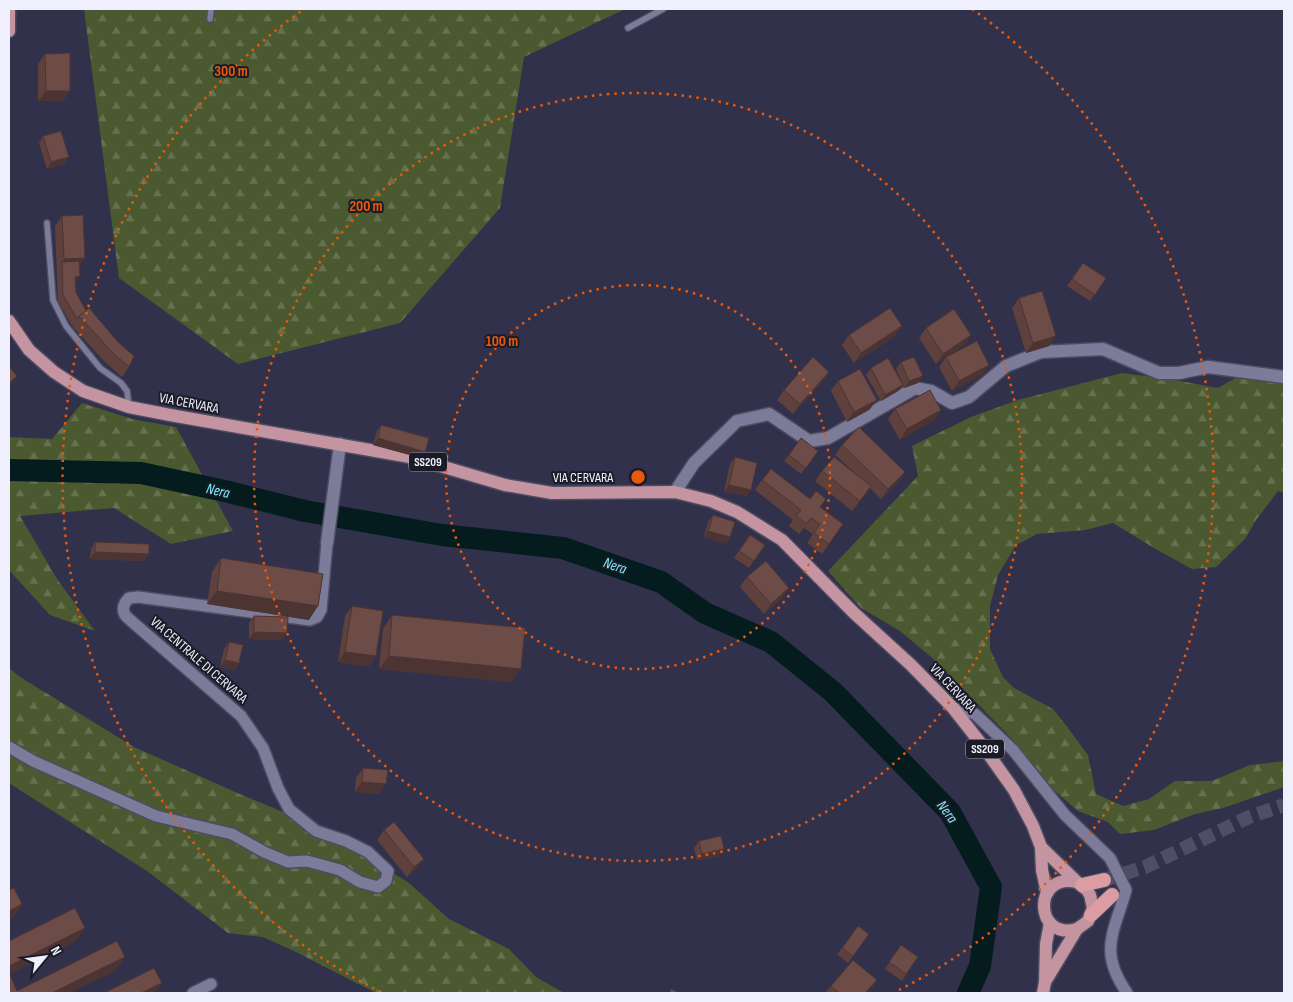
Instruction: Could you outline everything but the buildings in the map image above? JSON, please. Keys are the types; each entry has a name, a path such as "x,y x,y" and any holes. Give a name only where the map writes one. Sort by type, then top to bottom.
{"highway":[{"path":"1079,884 1104,880"},
{"path":"1091,915 1112,896"}],"main road":[{"path":"9,9 9,31"},
{"name":"VIA CERVARA","path":"9,321 29,350 54,372 82,391 129,406 170,416 410,457 505,485 552,493 674,492 711,500 737,512 782,540 854,613 911,665 953,708 1014,790 1033,826 1041,847 1042,870 1047,893"},
{"name":"VIA CERVARA","path":"1041,847 1079,884"},
{"path":"1047,893 1056,884 1070,881 1079,884"},
{"name":"SS209","path":"1044,988 1062,952 1077,929 1088,921 1091,915 1092,901 1090,895 1079,884"},
{"name":"SS209","path":"1044,988 1046,944 1050,923 1044,912 1044,899 1047,893"},
{"path":"1050,923 1054,927 1065,931 1077,929"}],"street":[{"path":"674,492 694,463 737,421 769,414 808,441 828,438 915,388 931,391 952,403 968,397 1006,366 1041,352 1103,350 1158,373 1179,373 1208,367 1284,378"},
{"name":"VIA CENTRALE DI CERVARA","path":"9,747 33,761 156,816 232,834 264,852 288,862 307,861 340,870 360,882 378,887 386,881 388,871 368,852 346,841 316,831 289,808 278,788 263,748 241,716 129,620 124,613 126,601 129,598 138,597 306,620 314,619 320,614 321,610 327,543 340,444"},
{"path":"953,708 975,714 1007,744 1065,815 1110,858 1126,890 1110,944 1112,961 1118,981 1127,993"},
{"path":"193,993 211,984"}],"lane":[{"path":"210,19 211,9"},
{"path":"628,28 663,9"},
{"path":"48,223 53,300 66,326 100,368 121,383 127,390 129,406"}],"green space":[{"path":"84,9 625,9 524,57 500,208 400,323 238,364 119,278"},
{"path":"1248,371 1284,383 1284,493 1278,491 1256,520 1245,539 1216,567 1192,569 1113,523 1085,530 1037,534 1016,545 998,575 990,606 990,649 1003,677 1014,688 1053,709 1088,755 1096,794 1123,806 1149,799 1175,781 1212,781 1250,765 1284,761 1284,787 1223,808 1195,814 1154,830 1120,834 1108,822 1078,811 1049,786 1013,740 937,662 900,631 861,608 828,571 918,476 912,446 971,417 1018,400 1122,373 1218,388"},
{"path":"82,403 132,419 176,427 233,531 171,544 114,508 20,516 57,579 95,631 50,615 9,570 9,437 52,439"},
{"path":"9,668 20,677 134,747 320,827 409,883 449,919 509,949 536,977 564,993 376,993 263,937 228,933 147,871 9,783"}],"waterway":[{"name":"Nera","path":"9,470 141,473 305,511 442,535 563,548 661,582 705,613 771,642 833,692 950,812 991,887 980,966 968,993"}],"tunnel":[{"path":"1104,880 1145,867 1249,817 1284,805"}]}
